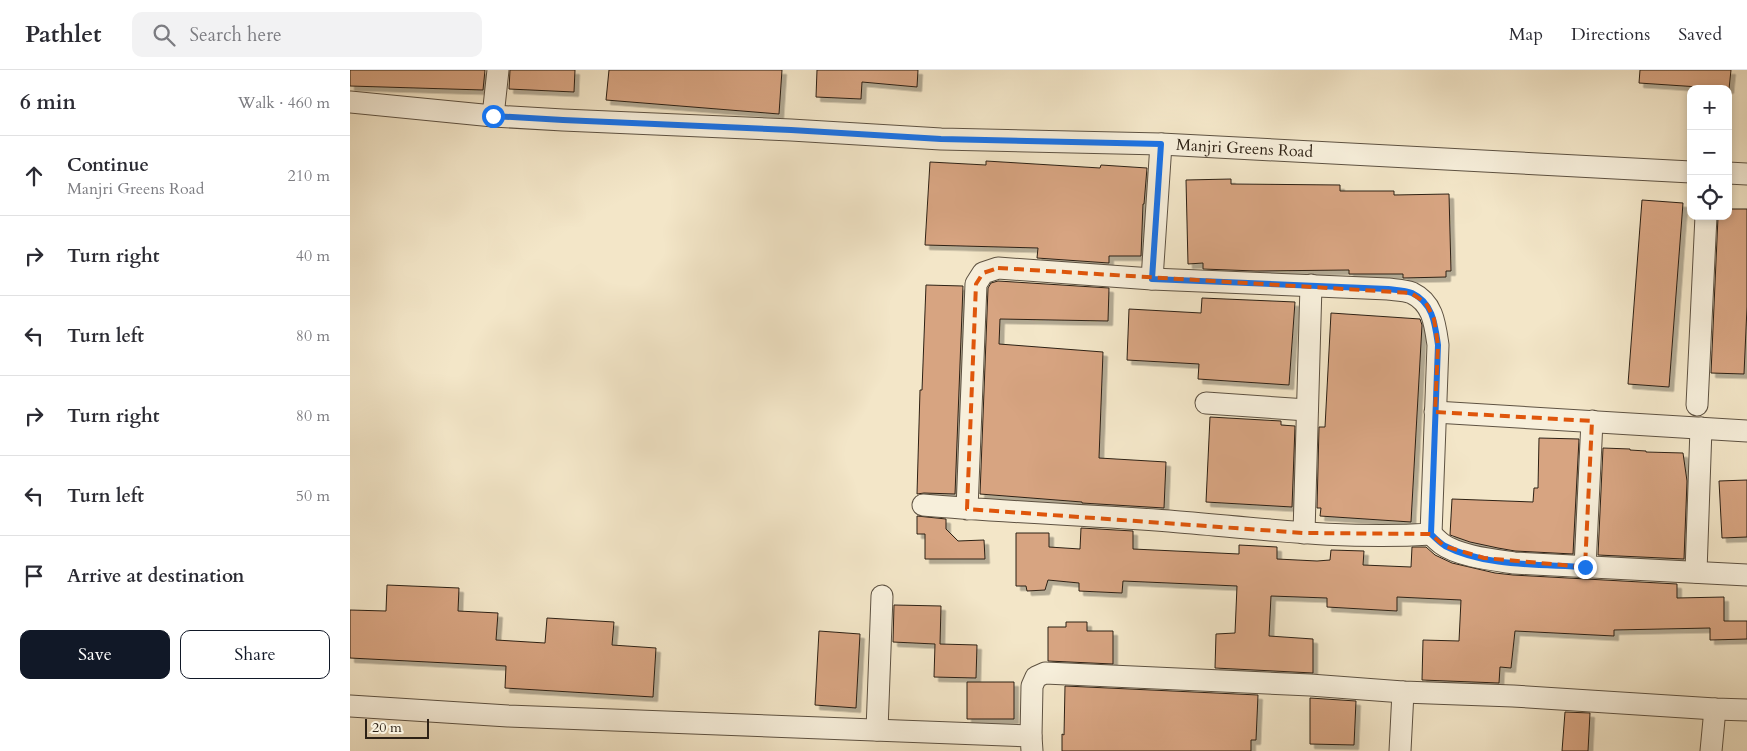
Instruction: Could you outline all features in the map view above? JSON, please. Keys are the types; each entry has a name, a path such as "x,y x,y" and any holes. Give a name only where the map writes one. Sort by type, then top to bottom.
{"street":[{"path":"493,116 498,70"},
{"name":"Manjri Greens Road","path":"350,102 493,116 563,120 941,139 1161,144 1687,172"},
{"path":"1152,279 1161,144"},
{"path":"1732,173 1747,174"},
{"path":"1697,405 1706,220"},
{"path":"968,509 976,284 983,273 998,268 1152,279 1388,289 1411,293 1426,303 1434,319 1438,345 1431,534"},
{"path":"1304,533 1311,285"},
{"path":"1206,403 1307,410"},
{"path":"1435,412 1747,431"},
{"path":"1585,567 1592,421"},
{"path":"1696,572 1701,428"},
{"path":"923,505 1073,514 1304,533 1393,536 1431,534 1444,546 1463,553 1514,563 1747,575"},
{"path":"877,730 882,596"},
{"path":"350,706 508,716 877,730 1032,744 1032,686 1036,677 1045,673 1310,685 1403,692 1513,696 1747,710"},
{"path":"1400,751 1403,692"},
{"path":"1711,751 1715,709"}],"highlighted area":[{"path":"998,268 1411,293 1426,303 1434,319 1438,345 1435,412 1592,421 1585,567 1484,558 1444,546 1431,534 1304,533 967,509 976,284 983,273"}],"building":[{"path":"350,70 485,70 483,90 350,86"},
{"path":"510,70 575,70 574,92 509,89"},
{"path":"609,70 782,70 779,114 606,100"},
{"path":"817,70 918,70 917,87 862,82 861,99 816,97"},
{"path":"1640,70 1731,70 1729,85 1687,86 1639,83"},
{"path":"986,161 1100,168 1101,165 1147,168 1143,204 1141,256 1109,256 1109,263 1037,258 1038,248 925,245 930,162 986,165"},
{"path":"1231,179 1231,184 1340,185 1340,191 1394,191 1394,195 1449,194 1451,271 1446,271 1446,277 1403,278 1403,274 1349,274 1349,270 1256,271 1203,269 1203,263 1188,264 1186,180"},
{"path":"1642,200 1683,203 1669,387 1628,384"},
{"path":"1732,209 1747,209 1747,307 1744,374 1711,373 1718,220 1732,220"},
{"path":"998,281 1109,288 1108,321 1000,319 999,344 1103,352 1099,458 1166,462 1164,508 980,494 988,288 991,283"},
{"path":"926,285 963,286 955,494 917,494"},
{"path":"1202,298 1295,302 1289,385 1198,379 1199,364 1127,360 1129,309 1201,313"},
{"path":"1331,313 1420,319 1422,325 1411,522 1320,516 1321,508 1317,508 1319,427 1325,427"},
{"path":"1210,417 1281,421 1281,425 1295,426 1292,507 1206,502"},
{"path":"1539,438 1579,439 1573,554 1515,551 1470,542 1450,535 1452,499 1533,502 1534,488 1538,488"},
{"path":"1603,448 1683,453 1687,481 1684,559 1598,555"},
{"path":"1747,480 1747,537 1722,538 1719,481"},
{"path":"917,516 946,519 946,529 958,541 984,540 985,559 925,559 925,534 917,534"},
{"path":"1081,528 1133,531 1133,549 1239,554 1239,545 1277,547 1277,559 1317,561 1330,560 1331,550 1364,551 1363,565 1411,567 1412,547 1426,547 1435,555 1452,563 1495,573 1677,584 1677,598 1724,597 1724,621 1747,621 1747,639 1710,640 1710,628 1614,630 1614,636 1515,631 1511,668 1500,667 1499,683 1422,680 1423,640 1459,641 1461,600 1397,597 1397,611 1327,607 1327,598 1271,596 1269,636 1313,639 1313,673 1215,668 1216,634 1235,633 1237,586 1123,581 1122,593 1079,591 1079,583 1048,580 1045,590 1027,591 1026,586 1016,586 1016,533 1049,533 1049,547 1080,549"},
{"path":"387,585 459,588 458,611 498,613 496,640 545,643 547,618 614,622 612,645 656,648 653,697 505,688 506,666 350,658 350,610 386,611"},
{"path":"894,605 941,606 940,644 977,645 976,678 934,677 935,644 893,642"},
{"path":"1066,622 1087,622 1087,631 1113,631 1113,664 1048,661 1048,627 1066,627"},
{"path":"819,631 860,634 856,708 815,705"},
{"path":"967,682 1014,682 1014,719 967,719"},
{"path":"1065,686 1258,695 1256,740 1251,740 1251,751 1062,751"},
{"path":"1310,698 1356,701 1354,745 1310,744"},
{"path":"1565,712 1590,713 1588,751 1562,751"}],"route":[{"path":"493,116 941,139 1161,144 1152,279 1388,289 1411,293 1426,303 1434,319 1438,345 1431,534 1444,546 1484,558 1514,563 1585,567"}]}
